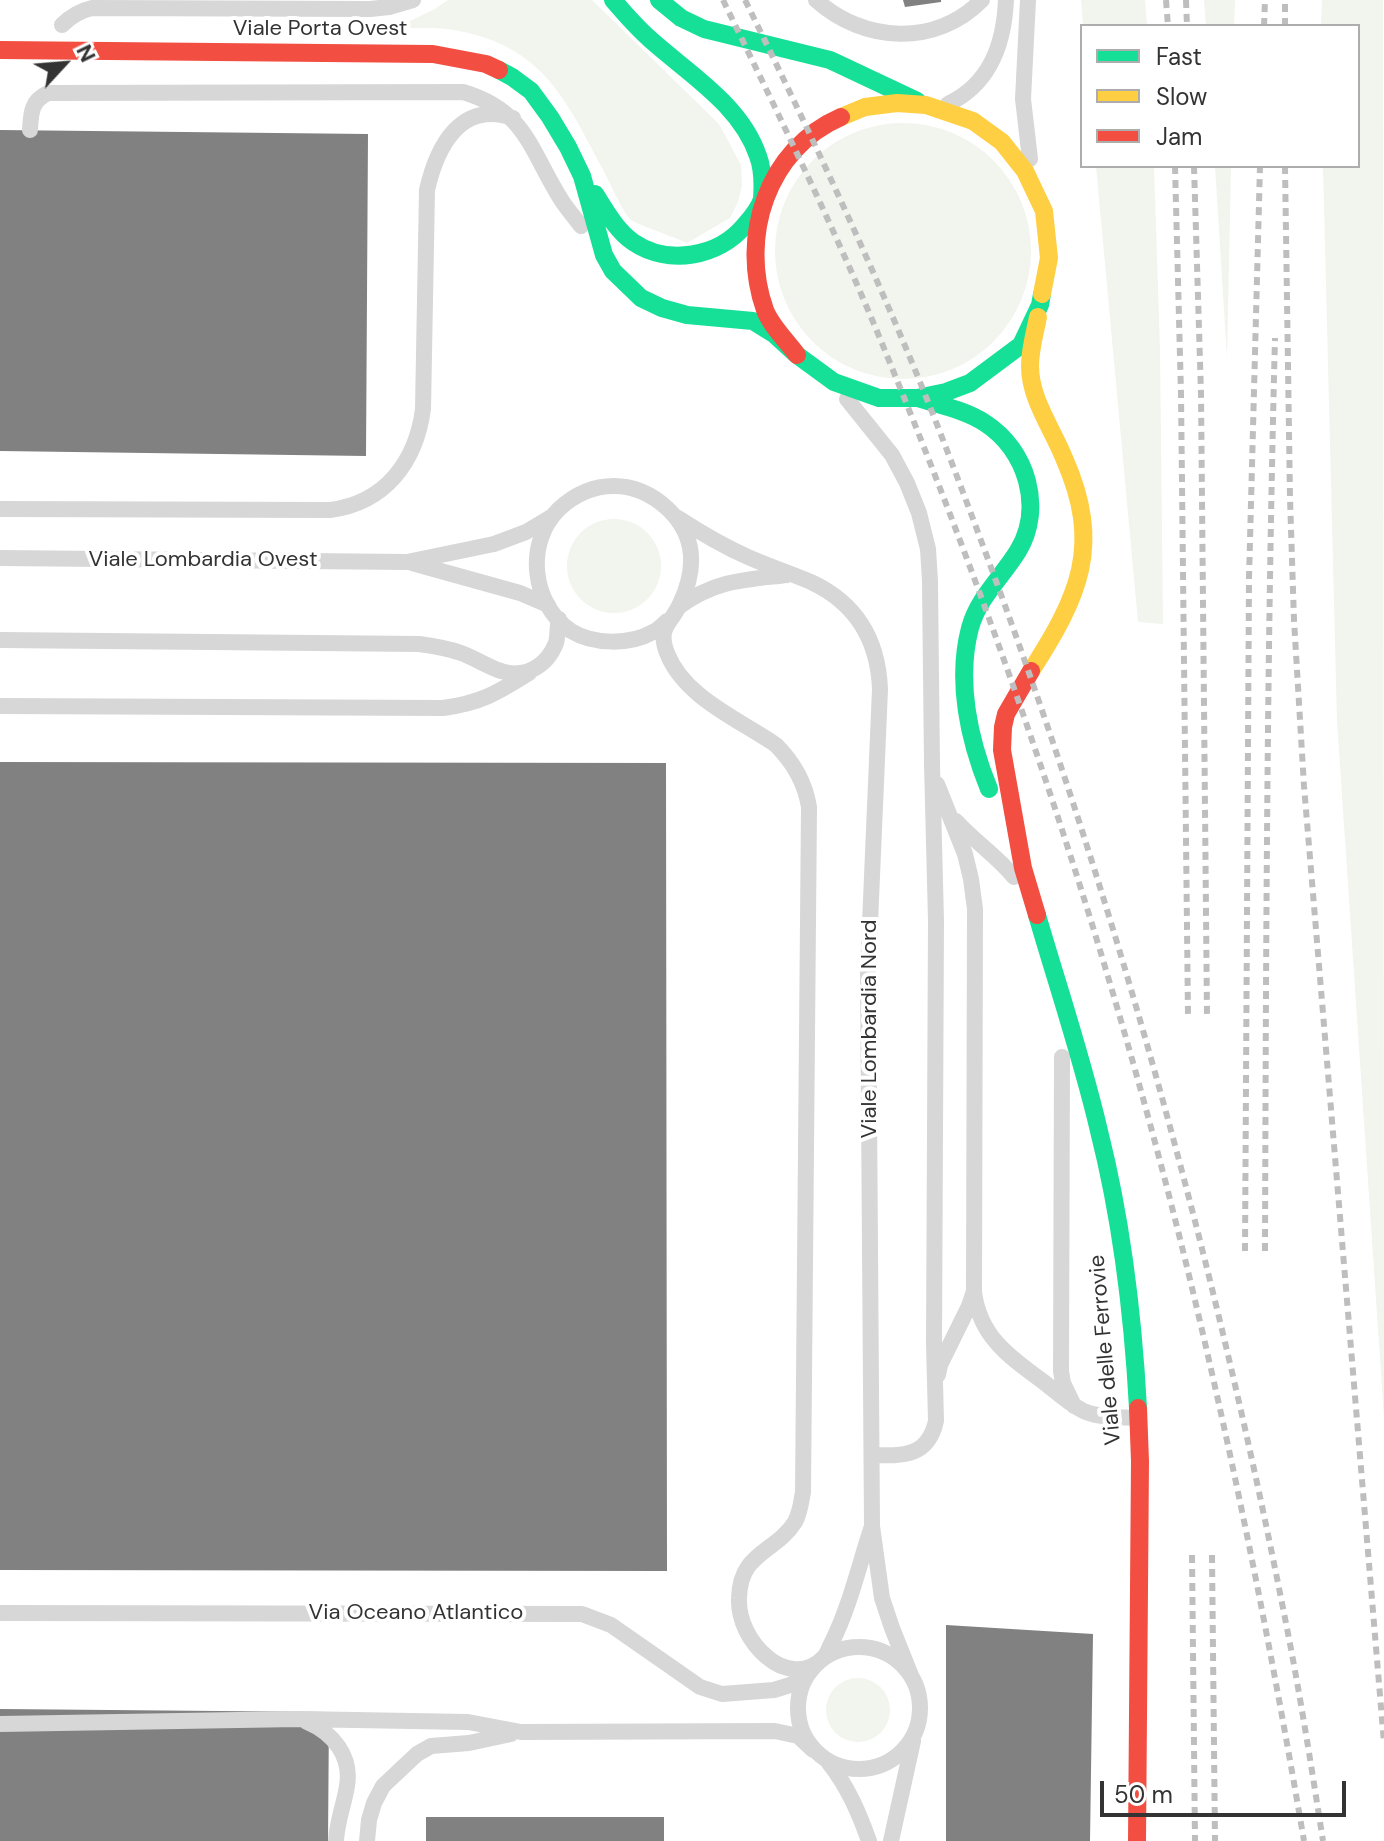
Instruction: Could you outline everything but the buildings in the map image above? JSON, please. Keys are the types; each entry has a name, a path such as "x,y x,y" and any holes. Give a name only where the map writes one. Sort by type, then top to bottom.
{"street":[{"path":"613,0 641,32 727,106 746,129 759,157 763,201"},
{"path":"659,0 681,18 704,29 830,60 932,107 973,121 1002,142 1025,171 1044,211 1049,258 1040,305 1021,345 970,383 946,392 917,398 879,398 834,382 797,355 766,313 755,272 756,232 763,201 775,175 796,148 828,123 865,107 897,103 932,107"},
{"name":"Viale Porta Ovest","path":"0,50 433,54 461,58 486,64 531,91 568,147 582,176 622,233 638,246 670,257 708,251 744,228 763,201"},
{"name":"Viale Porta Ovest","path":"582,176 604,255 613,271 641,298 687,315 753,321 774,334 797,355"},
{"name":"Viale delle Ferrovie","path":"1040,305 1029,367 1038,401 1067,463 1076,491 1083,541 1081,569 1073,598 1061,622 1006,713 1002,750 1023,868 1100,1133 1115,1208 1135,1353 1140,1461 1137,1841"},
{"name":"Viale delle Ferrovie","path":"917,398 957,409 982,422 1009,443 1020,463 1031,499 1025,539 983,599 971,625 966,662 967,710 982,774 1023,868"}],"lane":[{"path":"62,25 70,17 92,8 370,9 413,0"},
{"path":"816,0 847,22 865,29 903,34 924,32 945,25 962,17 982,0"},
{"path":"932,107 959,99 972,90 992,63 1002,30 1006,0"},
{"path":"1028,0 1023,99 1030,157 1044,211"},
{"path":"30,130 34,102 48,93 57,92 463,92 483,98 513,118 526,135 562,202 604,255"},
{"path":"0,509 330,510 363,502 381,490 394,479 405,462 420,429 423,409 427,190 431,171 451,134 470,118 490,113 513,118"},
{"path":"834,382 892,455 911,493 928,549 930,581 936,921 936,1421 934,1433 919,1449 908,1454 872,1455"},
{"path":"614,486 645,493 674,515 689,545 691,575 679,607 667,621 637,639 605,642 572,631 553,612 540,588 536,570 537,551 542,533 552,516 567,502 597,488 614,486"},
{"name":"Viale Lombardia Nord","path":"674,515 707,537 824,589 857,618 868,634 879,669 868,970 872,1526 882,1598 912,1678"},
{"name":"Viale Lombardia Ovest","path":"0,558 407,562 494,544 526,532 552,516"},
{"name":"Viale Lombardia Ovest","path":"407,562 520,593 553,612"},
{"name":"Viale Lombardia Nord","path":"679,607 697,593 716,586 790,575"},
{"path":"0,706 443,708 495,694 546,661 558,639 553,612"},
{"path":"667,621 663,643 677,673 697,694 769,740 786,756 806,790 809,807 803,1492 796,1520 786,1533 745,1569 738,1601 747,1633 757,1648 778,1665 793,1670 803,1669 837,1651 852,1647 869,1648 901,1663 912,1678 919,1696 920,1714 891,1841"},
{"path":"0,640 419,644 442,646 481,660 500,671 514,673 537,668"},
{"path":"932,764 965,854 975,909 976,1304 982,1321 1004,1352 1074,1406 1087,1413 1138,1418"},
{"path":"944,803 969,836 995,857 1016,880 1040,925"},
{"path":"1062,999 1061,1371 1074,1406"},
{"path":"936,1385 940,1365 974,1291"},
{"name":"Viale Lombardia Nord","path":"824,1658 841,1624 872,1526"},
{"name":"Via Oceano Atlantico","path":"0,1613 582,1614 611,1625 700,1687 722,1694 774,1690 807,1676"},
{"path":"813,1750 798,1718 798,1702 807,1676 824,1658"},
{"path":"0,1724 298,1719 468,1722 521,1732 775,1731 798,1736 828,1761 861,1770 892,1760 906,1748 915,1733"},
{"path":"298,1719 322,1728 335,1740 348,1770 336,1841"},
{"path":"367,1841 369,1820 378,1794 417,1754 431,1746 469,1743 521,1732"},
{"path":"828,1761 857,1807 869,1841"}],"shaded area":[{"path":"448,0 592,0 719,124 741,165 742,185 730,218 687,243 630,219 561,96 530,62 511,49 459,31 409,28 408,22"},
{"path":"1081,0 1145,0 1147,24 1083,24"},
{"path":"1204,0 1235,0 1234,24 1206,24"},
{"path":"1322,0 1383,0 1384,1418 1337,721 1323,168 1360,168 1360,24 1321,24"},
{"path":"903,123 940,129 963,138 984,152 1002,170 1021,202 1031,251 1025,288 1016,311 1002,332 984,350 952,369 903,379 866,373 843,364 822,350 804,332 785,300 775,251 781,214 790,191 804,170 822,152 854,133"},
{"path":"1096,168 1154,168 1163,624 1138,622"},
{"path":"1215,168 1231,168 1227,358"},
{"path":"614,519 632,522 648,532 658,548 661,566 658,584 648,600 632,610 614,613 596,610 580,600 570,584 567,566 570,548 580,532 596,522"},
{"path":"858,1678 881,1687 890,1710 881,1733 858,1742 835,1733 826,1710 835,1687"}],"railway":[{"path":"723,0 851,271 934,472 1016,694 1090,918 1156,1145 1219,1404 1250,1549 1304,1841"},
{"path":"745,0 849,220 919,379 1037,695 1081,829 1162,1100 1232,1373 1291,1649 1323,1841"},
{"path":"1166,0 1168,24"},
{"path":"1186,0 1187,24"},
{"path":"1264,24 1265,0"},
{"path":"1285,0 1285,24"},
{"path":"1175,168 1181,394 1188,1015"},
{"path":"1194,168 1201,394 1207,1015"},
{"path":"1245,1251 1249,578 1260,168"},
{"path":"1285,168 1290,498 1304,786 1384,1743"},
{"path":"1265,1251 1266,908 1275,338"},
{"path":"1192,1555 1195,1841"},
{"path":"1212,1555 1215,1841"}],"traffic: fast":[{"path":"595,194 616,226 633,242 662,254 677,256 707,251 721,245 745,225 762,199 760,161 739,121 712,92 641,31 613,0"},
{"path":"659,0 681,18 704,29 830,60 917,101"},
{"path":"499,70 531,91 550,117 582,176 604,255 613,271 641,298 687,315 753,321 834,382 879,398 917,398 970,383 1021,345 1042,294"},
{"path":"917,398 961,411 1000,434 1012,448 1027,481 1030,517 1026,534 1018,551 979,607 966,648 967,710 989,789"},
{"path":"1037,915 1085,1077 1107,1165 1125,1269 1138,1408"}],"traffic: slow":[{"path":"841,117 865,107 897,103 926,105 973,121 1002,142 1025,171 1044,211 1049,258 1042,294"},
{"path":"1031,671 1073,594 1083,544 1076,489 1038,402 1031,378 1031,353 1038,317"}],"traffic: jam":[{"path":"0,50 433,54 486,64 499,70"},
{"path":"797,355 765,310 758,282 758,225 766,198 794,150 815,131 841,117"},
{"path":"1031,671 1006,714 1002,750 1023,868 1037,915"},
{"path":"1137,1841 1138,1408"}]}
